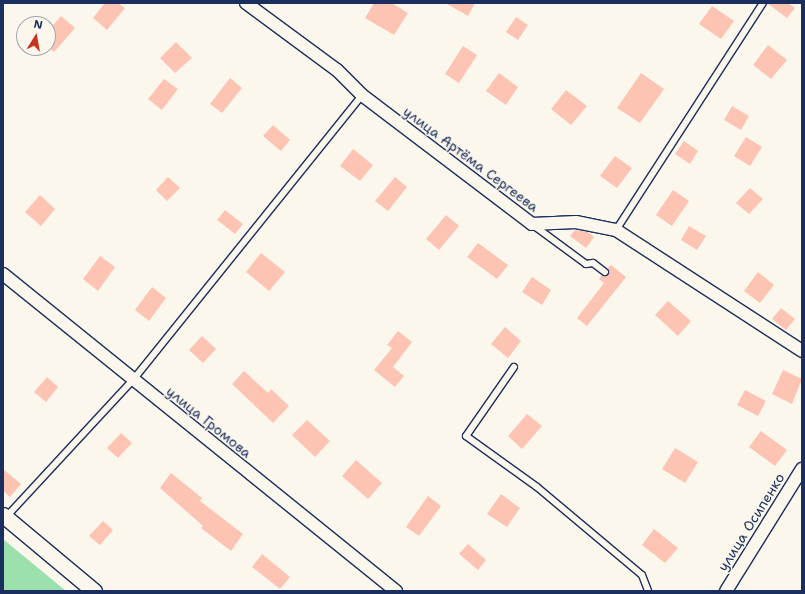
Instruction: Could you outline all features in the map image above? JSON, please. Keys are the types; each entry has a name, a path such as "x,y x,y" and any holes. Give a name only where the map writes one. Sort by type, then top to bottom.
{"street":[{"name":"улица Артёма Сергеева","path":"246,3 337,70 362,95 532,224 576,222 616,230 802,351"},
{"name":"улица Громова","path":"3,274 396,591"},
{"name":"улица Осипенко","path":"726,591 802,469"},
{"path":"5,516 94,591"}],"lane":[{"path":"616,230 763,3"},
{"path":"5,516 133,380 362,95"},
{"path":"532,224 586,264 594,263 605,272"},
{"path":"514,367 466,436 537,487 642,575 648,591"}],"green space":[{"path":"3,539 66,591 3,591"}],"building":[{"path":"105,3 118,3 125,8 107,30 93,18"},
{"path":"374,3 392,3 408,13 394,35 365,18"},
{"path":"445,3 475,3 468,16"},
{"path":"767,3 788,3 795,8 787,18"},
{"path":"712,6 734,21 721,39 699,24"},
{"path":"61,16 75,28 56,50 56,22"},
{"path":"516,17 528,25 518,40 506,32"},
{"path":"176,42 192,58 175,73 160,58"},
{"path":"768,45 787,60 771,79 753,65"},
{"path":"463,46 477,55 459,83 445,74"},
{"path":"499,73 518,87 506,105 486,91"},
{"path":"641,73 664,89 640,123 617,108"},
{"path":"230,78 242,88 222,113 210,104"},
{"path":"164,79 178,89 162,110 148,99"},
{"path":"566,90 587,106 571,125 551,109"},
{"path":"732,106 749,116 741,130 724,120"},
{"path":"273,125 290,140 281,151 263,136"},
{"path":"746,137 762,147 750,166 734,156"},
{"path":"684,141 698,151 690,164 675,154"},
{"path":"353,149 373,165 360,181 340,166"},
{"path":"615,156 632,168 617,188 600,176"},
{"path":"168,177 180,188 167,201 156,190"},
{"path":"395,177 407,187 388,211 375,201"},
{"path":"750,188 763,199 749,214 736,203"},
{"path":"673,190 689,201 672,226 656,215"},
{"path":"40,195 55,209 41,226 25,212"},
{"path":"225,210 243,224 235,234 217,220"},
{"path":"446,215 459,226 439,250 426,239"},
{"path":"689,226 706,236 697,250 681,240"},
{"path":"575,230 588,232 594,237 586,248 570,236"},
{"path":"478,243 508,265 497,279 467,257"},
{"path":"261,253 285,272 269,291 246,272"},
{"path":"100,256 115,267 98,291 83,279"},
{"path":"611,265 626,277 587,326 577,318 604,283 599,279 602,275 608,275 608,268"},
{"path":"758,272 774,285 760,303 744,291"},
{"path":"532,277 551,290 542,305 522,292"},
{"path":"152,287 166,298 149,321 135,310"},
{"path":"668,301 691,321 678,336 655,315"},
{"path":"781,308 795,319 786,330 772,319"},
{"path":"505,327 521,341 508,358 491,344"},
{"path":"398,331 412,342 393,367 404,376 395,387 374,370 392,348 387,345"},
{"path":"202,336 216,349 203,363 189,350"},
{"path":"783,370 802,379 792,404 772,394"},
{"path":"244,371 268,393 271,389 289,406 273,423 232,384"},
{"path":"47,377 58,387 46,402 34,392"},
{"path":"745,390 766,401 758,416 737,405"},
{"path":"527,414 542,426 522,449 508,436"},
{"path":"307,420 330,441 315,457 292,435"},
{"path":"761,431 787,450 775,466 749,447"},
{"path":"121,433 132,443 118,458 107,448"},
{"path":"675,448 698,462 685,483 662,469"},
{"path":"356,460 382,483 368,499 342,476"},
{"path":"3,469 21,484 10,497 3,491"},
{"path":"171,473 202,498 200,501 243,534 231,551 201,528 203,526 160,488"},
{"path":"501,494 520,508 507,527 487,514"},
{"path":"428,496 441,506 419,536 406,527"},
{"path":"103,521 113,530 100,545 89,536"},
{"path":"654,529 678,548 665,563 642,545"},
{"path":"468,544 486,560 478,570 459,554"},
{"path":"262,554 290,577 280,589 252,567"}]}
